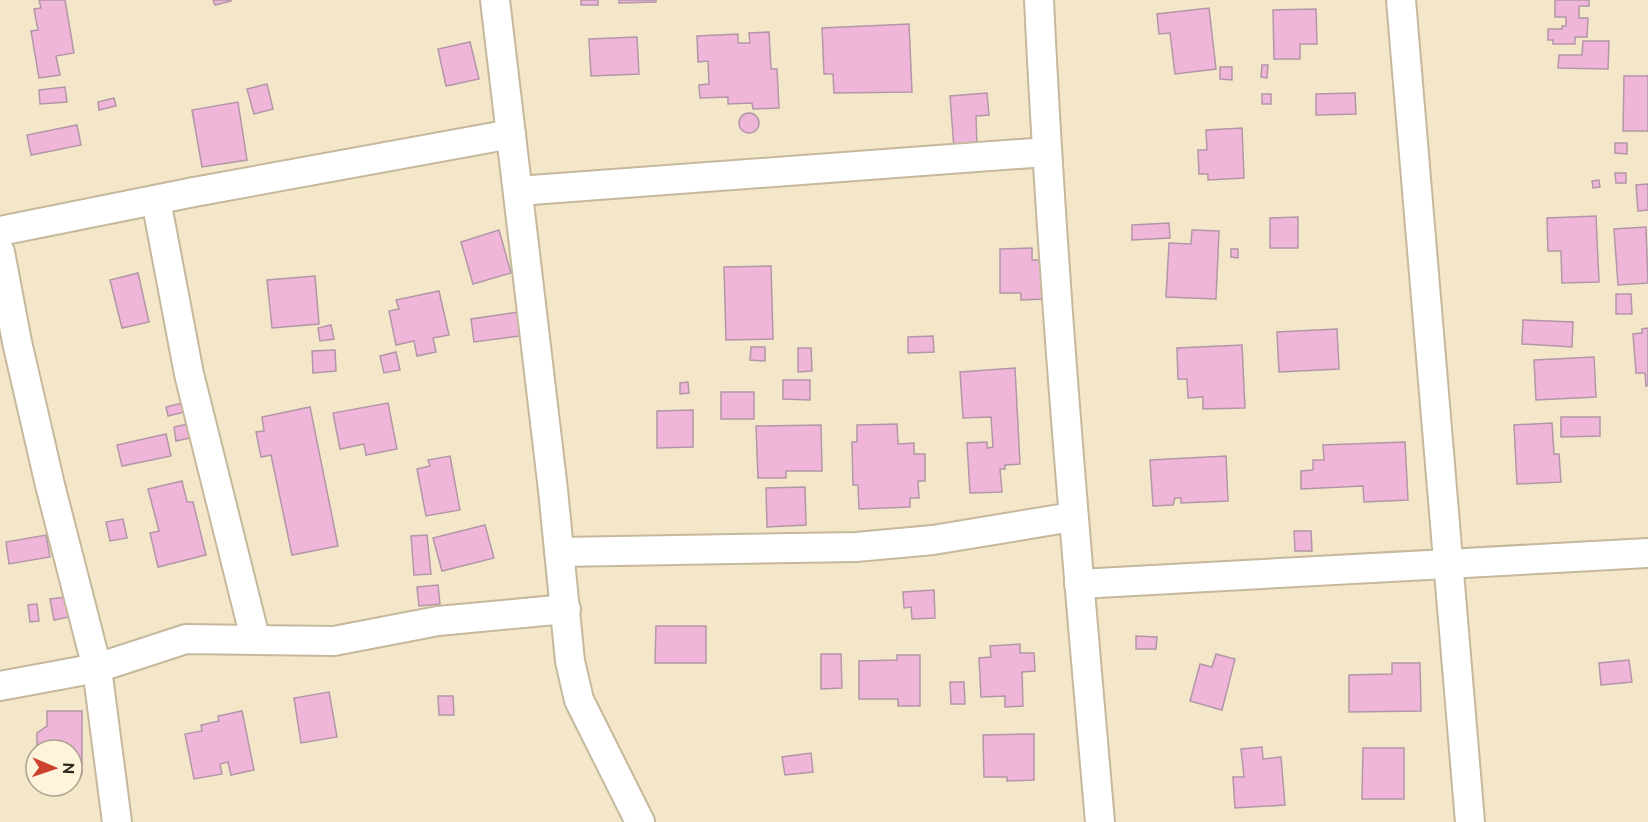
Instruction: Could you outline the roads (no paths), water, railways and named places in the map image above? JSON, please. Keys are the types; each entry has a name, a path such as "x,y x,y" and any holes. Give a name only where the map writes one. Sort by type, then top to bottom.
{"street":[{"path":"495,0 560,552 570,660 579,700 640,822"},
{"path":"1039,0 1046,152 1072,517 1100,822"},
{"path":"1401,0 1470,822"},
{"path":"0,231 511,134"},
{"path":"518,191 1046,152"},
{"path":"156,200 189,374 255,638"},
{"path":"0,252 17,342 97,668 117,822"},
{"path":"560,552 856,547 933,540 1072,517"},
{"path":"1079,584 1648,553"},
{"path":"0,686 97,668 186,639 255,638 334,641 438,621 566,609"}]}
